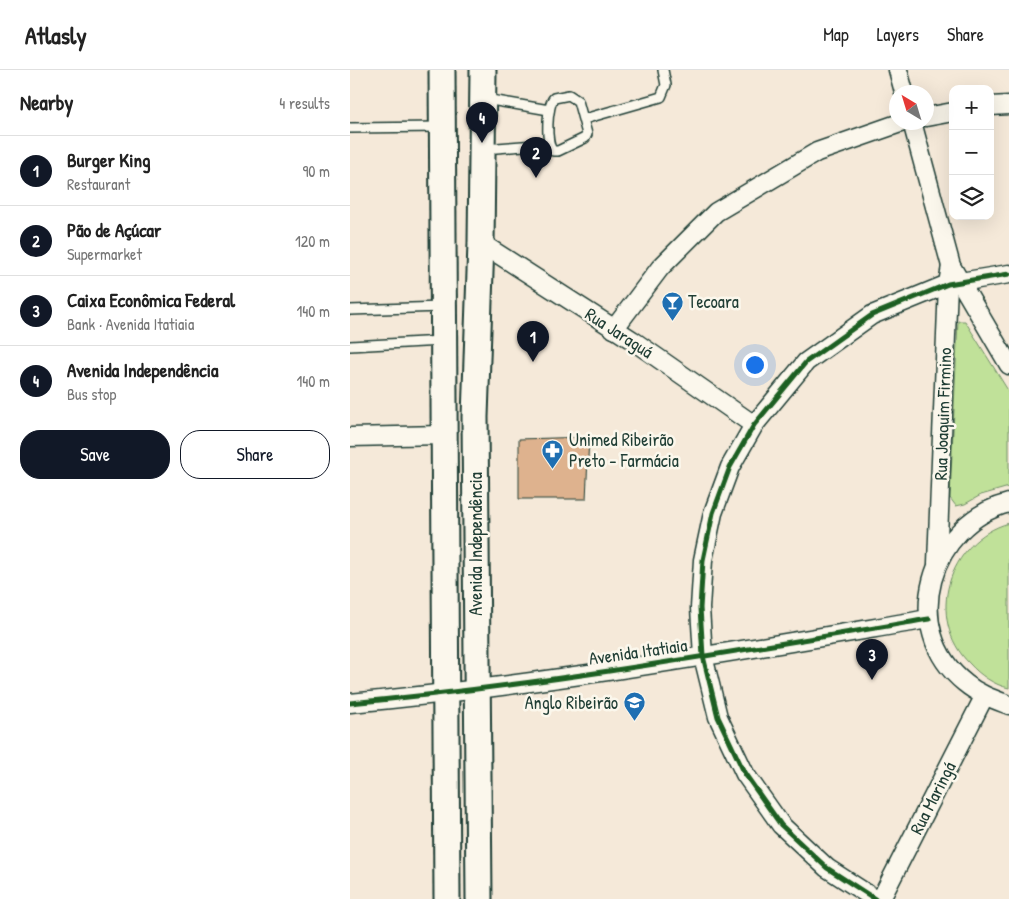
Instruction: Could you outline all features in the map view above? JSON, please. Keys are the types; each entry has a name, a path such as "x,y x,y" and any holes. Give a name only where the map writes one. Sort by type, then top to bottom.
{"main road":[{"name":"Avenida Independência","path":"442,70 442,341 447,899"},
{"name":"Avenida Independência","path":"479,899 475,417 482,243 483,70"}],"street":[{"path":"898,70 902,85"},
{"path":"994,106 1009,105"},
{"path":"934,116 949,113"},
{"path":"614,329 660,268 716,212 817,152 889,127"},
{"path":"914,130 955,282 1009,366"},
{"name":"Rua Jaraguá","path":"482,243 614,329 754,425"},
{"path":"875,899 827,868 781,825 745,774 718,717 703,656 700,608 703,560 713,513 730,467 754,425 806,362 872,315 955,282 1009,274"},
{"name":"Rua Joaquim Firmino","path":"937,563 955,282"},
{"path":"350,437 443,435"},
{"path":"1009,503 978,516 954,536 937,563 929,590 929,619 936,643 947,664 964,683 984,697 1009,705"},
{"name":"Avenida Itatiaia","path":"350,703 477,690 929,619"},
{"name":"Rua Maringá","path":"881,899 984,697"}],"lane":[{"path":"584,120 661,97 666,85 663,70"},
{"path":"570,95 578,101 584,120 587,130 585,138 558,151 553,151 549,144 549,110 551,101 554,98 570,95"},
{"path":"482,99 549,110"},
{"path":"350,128 442,127"},
{"path":"482,149 549,144"},
{"path":"350,310 442,307"},
{"path":"350,346 442,341"}],"green space":[{"path":"958,321 965,321 1009,392 1009,487 981,495 965,504 956,506 950,498"},
{"path":"1009,523 1009,688 998,685 983,676 970,664 956,646 948,625 946,604 949,583 958,563 971,546 988,532"}],"building":[{"name":"Unimed Ribeirão Preto - Farmácia","path":"589,437 586,499 519,499 519,439"}],"cycle path":[{"path":"875,899 827,868 781,825 745,774 718,717 703,656 700,608 703,560 713,513 730,467 754,425 806,362 872,315 948,284 1009,274"},
{"path":"350,703 423,696 568,677 929,619"}],"place":[{"name":"Avenida Independência","path":"482,143"},
{"name":"Pão de Açúcar","path":"536,178"},
{"name":"Tecoara","path":"672,321"},
{"name":"Burger King","path":"533,362"},
{"name":"Unimed Ribeirão Preto - Farmácia","path":"553,469"},
{"name":"Caixa Econômica Federal","path":"872,680"},
{"name":"Anglo Ribeirão","path":"634,722"}]}
